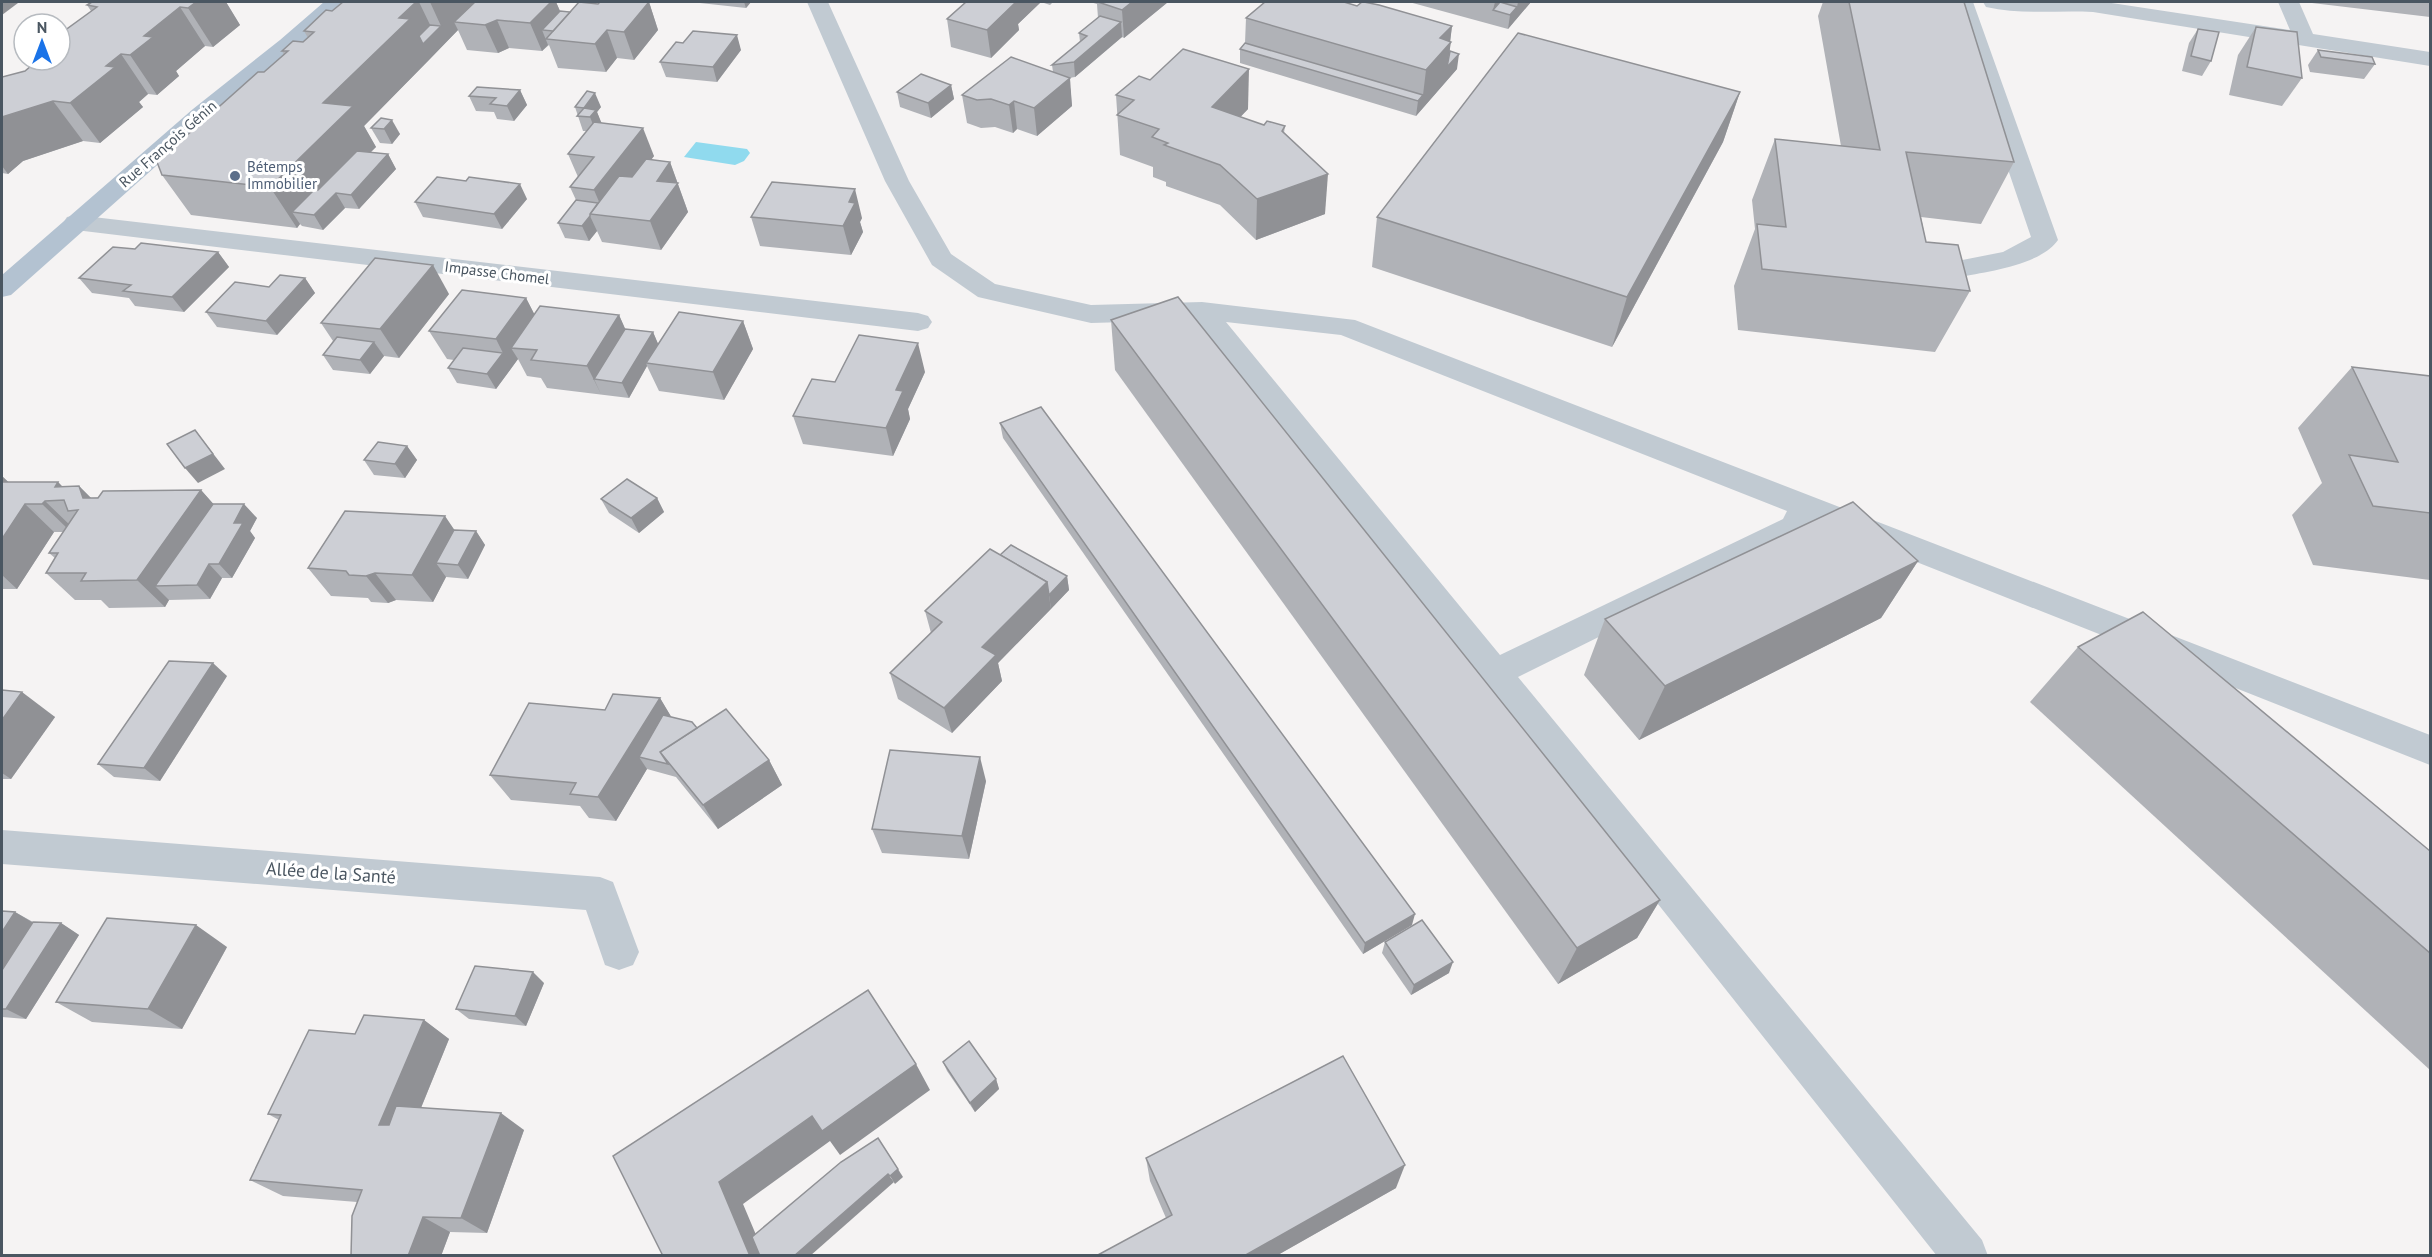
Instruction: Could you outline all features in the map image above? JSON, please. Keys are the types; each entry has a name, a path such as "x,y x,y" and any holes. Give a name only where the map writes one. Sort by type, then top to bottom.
{"main road":[{"name":"Rue François Génin","path":"2,289 201,114 288,45 336,2"}],"street":[{"path":"817,2 897,180 942,259 987,291 1091,314 1202,311 1345,326 2430,750"},
{"path":"1941,318 1946,271 2010,259 2045,240 1962,2"},
{"path":"1994,2 2032,7 2065,3 2430,59"},
{"path":"2289,2 2305,40"},
{"name":"Impasse Chomel","path":"76,223 918,322"},
{"path":"1202,311 1966,1256"},
{"path":"1494,673 1794,527 1807,505"},
{"path":"2095,618 2177,687"},
{"name":"Allée de la Santé","path":"2,847 600,894 619,952"}],"water":[{"path":"696,142 747,149 750,153 744,161 735,165 684,157"}],"building":[{"path":"92,2 196,2 188,8 180,7 144,36 153,37 130,55 121,54 106,66 115,67 70,103 53,101 2,117 2,77 21,72 72,72 72,25 97,7 87,5"},
{"path":"343,2 416,2 399,18 410,19 323,103 353,106 270,187 162,175 157,162 258,72 264,72 288,51 282,51 293,41 303,42 314,32 304,31 326,10 332,11"},
{"path":"475,2 551,2 530,23 497,20 485,25 454,22"},
{"path":"579,2 598,4 600,2 649,2 624,32 607,30 595,44 546,39"},
{"path":"966,2 1016,2 987,30 947,19"},
{"path":"1098,2 1132,2 1122,10"},
{"path":"1265,2 1344,2 1357,6 1364,2 1379,5 1452,26 1440,38 1451,42 1426,70 1246,18"},
{"path":"1500,2 1517,7 1510,15 1493,10"},
{"path":"1849,2 1964,2 2014,162 1906,152 1926,242 1958,245 1970,291 1762,269 1757,224 1786,227 1775,139 1880,150"},
{"path":"560,11 570,12 553,31 542,30"},
{"path":"1100,16 1121,22 1074,62 1052,65 1087,36 1079,33"},
{"path":"430,25 441,26 423,44 419,36"},
{"path":"2256,27 2297,32 2302,78 2247,67"},
{"path":"2198,29 2219,32 2211,61 2191,56"},
{"path":"693,31 737,35 713,67 660,62 676,42 683,43"},
{"path":"1518,33 1740,92 1627,297 1377,217"},
{"path":"1245,43 1423,95 1418,101 1240,49"},
{"path":"1183,49 1249,69 1212,107 1264,125 1267,121 1285,126 1282,131 1328,174 1257,199 1220,165 1164,145 1168,143 1152,137 1159,129 1117,115 1134,100 1116,95 1139,76 1150,80"},
{"path":"2318,50 2372,57 2375,64 2321,57"},
{"path":"1450,51 1459,54 1447,67"},
{"path":"1011,57 1070,78 1034,108 1014,101 1009,105 991,99 977,100 962,95"},
{"path":"921,74 951,85 928,103 897,92"},
{"path":"477,87 520,90 507,106 490,104 496,98 469,96"},
{"path":"587,91 595,93 584,108 575,107"},
{"path":"584,108 596,110 590,117 577,116"},
{"path":"381,118 392,120 384,129 371,128"},
{"path":"594,122 643,128 594,190 570,187 594,157 568,154"},
{"path":"357,151 388,154 351,195 336,193 314,215 292,212 314,190 318,190"},
{"path":"646,159 670,162 657,181 678,183 650,221 590,214 619,176 632,177"},
{"path":"437,177 466,181 469,177 520,184 494,214 415,202"},
{"path":"772,182 855,189 849,202 855,203 843,226 751,217"},
{"path":"576,200 598,203 582,226 558,223"},
{"path":"141,243 218,252 172,297 123,291 131,285 79,278 113,247 135,249"},
{"path":"375,258 433,265 380,329 321,323"},
{"path":"280,275 305,278 266,321 206,312 235,282 269,287"},
{"path":"462,290 526,298 496,339 429,331"},
{"path":"1178,297 1660,900 1577,948 1111,320"},
{"path":"540,306 619,315 587,366 531,360 537,350 511,348"},
{"path":"679,312 743,321 713,372 646,363"},
{"path":"625,329 653,332 622,383 594,379"},
{"path":"859,335 918,343 896,390 903,391 886,428 793,416 812,379 835,382"},
{"path":"337,337 374,342 360,360 323,355"},
{"path":"463,348 503,353 487,374 448,368"},
{"path":"2352,367 2430,376 2430,513 2373,506 2349,455 2398,462"},
{"path":"1041,407 1415,914 1365,943 1000,423"},
{"path":"195,430 213,454 185,468 167,444"},
{"path":"378,442 407,446 395,464 364,460"},
{"path":"627,479 657,498 631,518 601,499"},
{"path":"2,482 58,482 55,487 79,486 83,498 98,498 103,491 201,490 137,580 81,581 86,573 46,573 58,553 49,553 78,510 68,511 64,500 25,504 2,539"},
{"path":"1853,502 1918,561 1665,686 1605,619"},
{"path":"213,504 244,504 234,523 243,523 219,564 209,564 197,585 155,586"},
{"path":"345,511 445,516 412,575 375,573 366,576 349,575 346,571 308,568"},
{"path":"454,530 476,531 458,565 436,563"},
{"path":"1011,545 1067,576 1049,595 1047,582 1000,555"},
{"path":"990,549 1047,582 982,647 996,655 944,708 890,673 942,622 925,611"},
{"path":"2143,612 2430,851 2430,953 2078,647"},
{"path":"169,661 213,663 144,768 98,764"},
{"path":"2,690 22,692 2,720"},
{"path":"613,694 660,698 598,797 570,794 576,783 490,775 529,703 605,710"},
{"path":"726,709 769,760 703,805 660,752"},
{"path":"663,715 692,722 697,728 660,752 668,764 639,757"},
{"path":"890,750 980,757 962,836 872,829"},
{"path":"2,911 15,912 2,932"},
{"path":"107,918 196,925 148,1009 56,1002"},
{"path":"1422,920 1453,962 1414,985 1385,942"},
{"path":"33,922 61,923 6,1009 2,1009 2,970"},
{"path":"475,966 533,972 515,1016 456,1009"},
{"path":"868,990 916,1064 822,1131 812,1116 719,1182 750,1256 663,1256 613,1156"},
{"path":"364,1015 424,1020 379,1125 389,1125 396,1106 501,1113 461,1218 423,1217 408,1256 351,1256 352,1216 362,1190 250,1180 281,1115 268,1114 309,1030 355,1034"},
{"path":"969,1041 996,1079 970,1103 943,1062"},
{"path":"1343,1056 1405,1165 1244,1256 1096,1256 1172,1215 1146,1158"},
{"path":"878,1138 898,1169 890,1176 888,1174 794,1256 760,1256 752,1237 841,1162"}],"place":[{"name":"Bétemps Immobilier","path":"235,176"}]}
